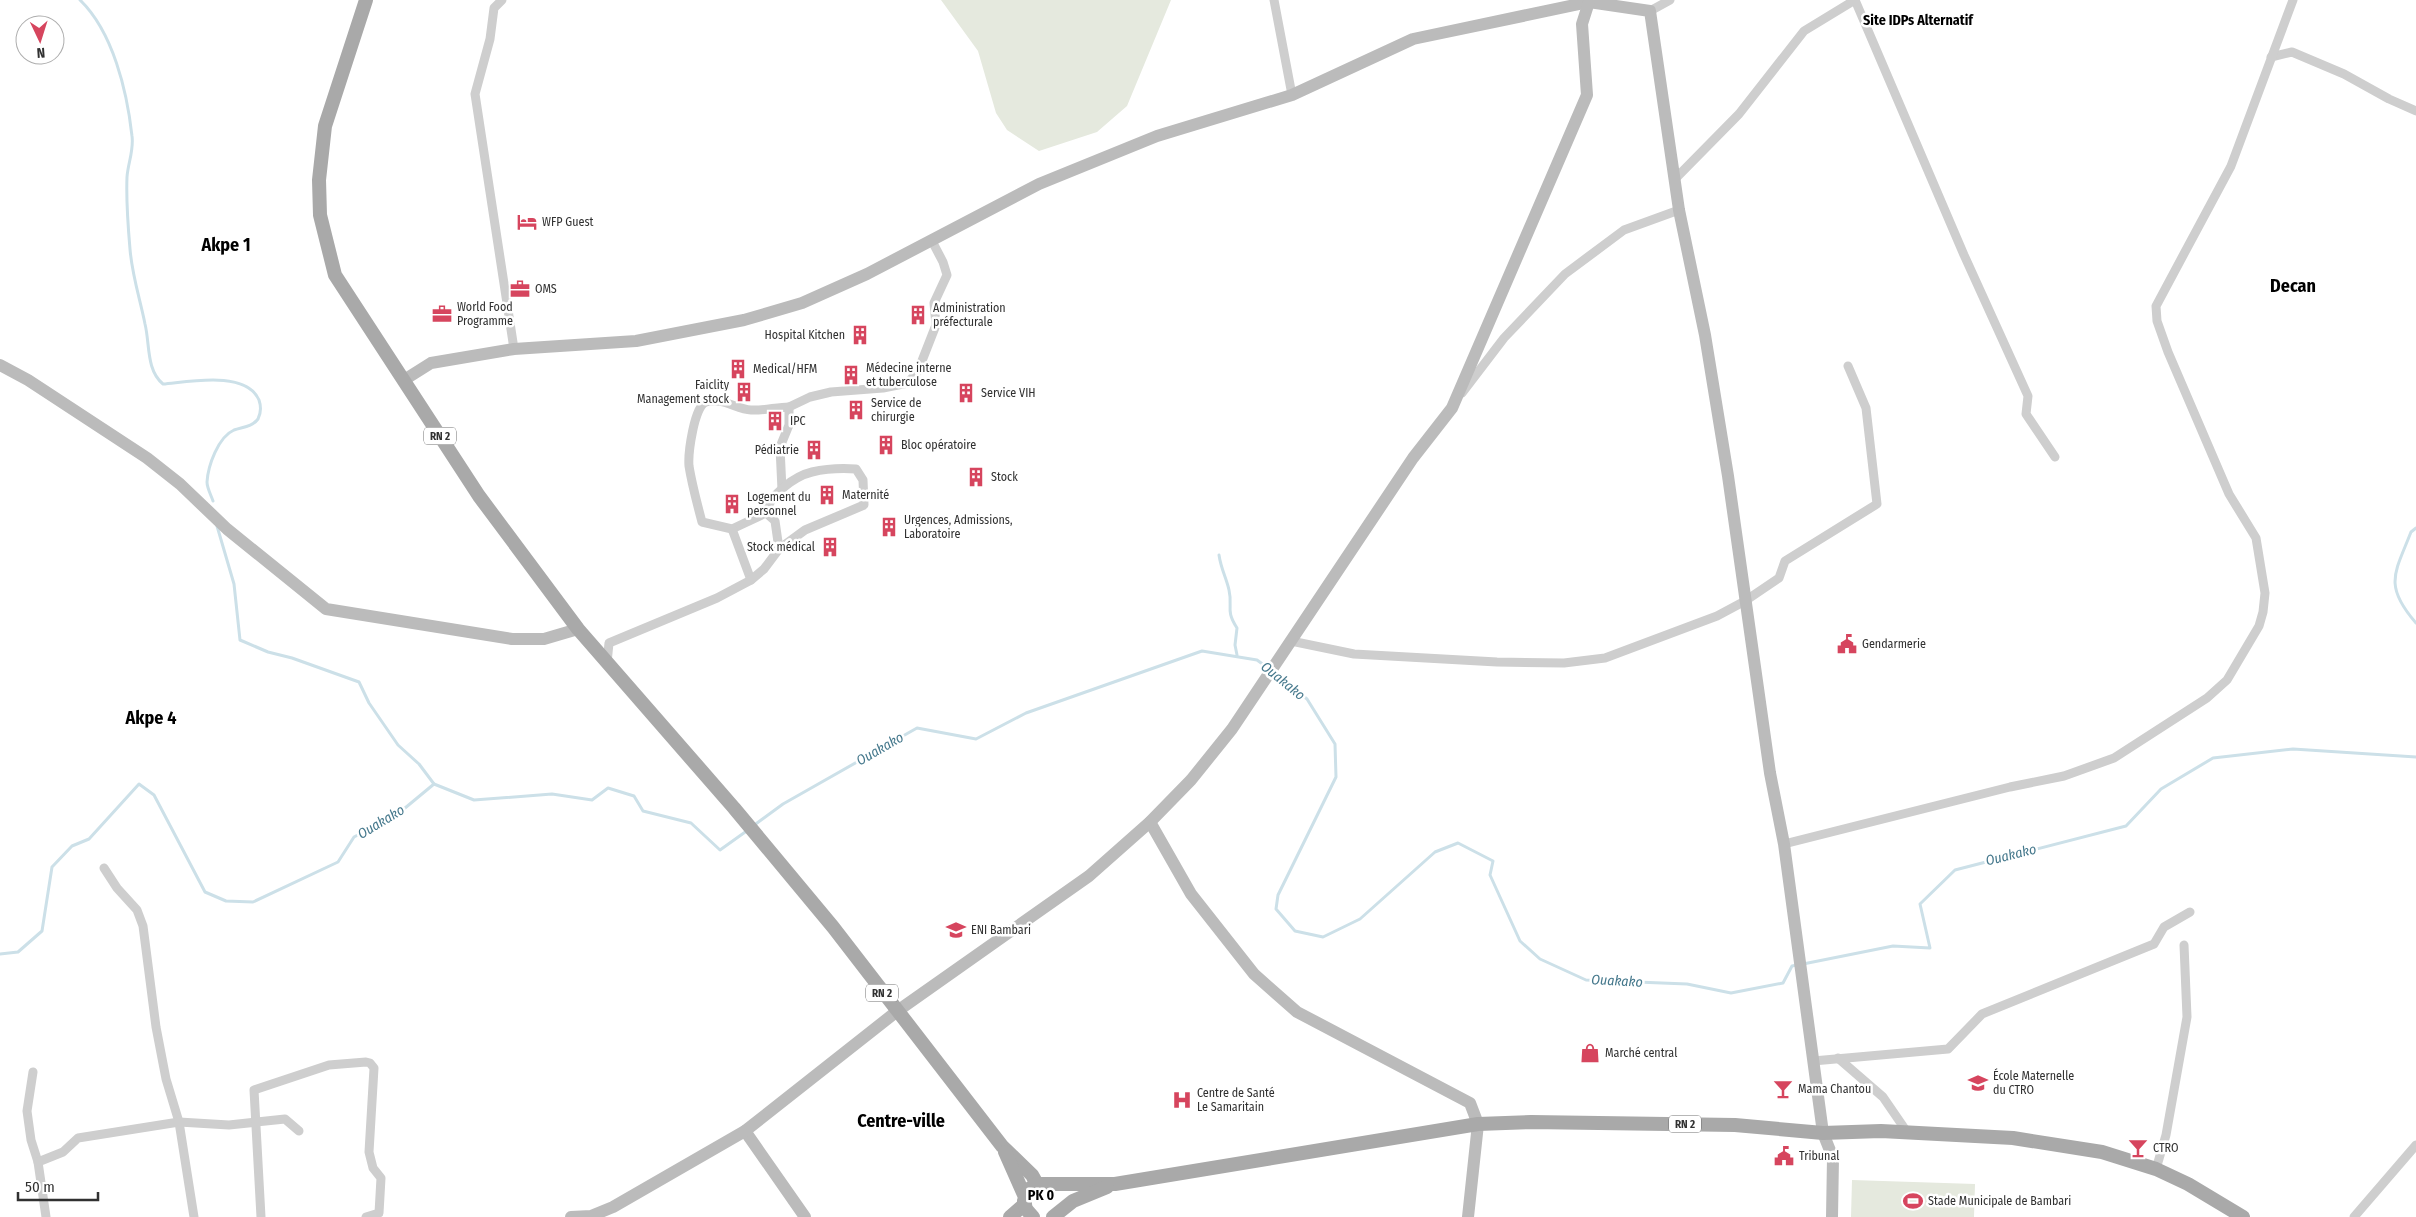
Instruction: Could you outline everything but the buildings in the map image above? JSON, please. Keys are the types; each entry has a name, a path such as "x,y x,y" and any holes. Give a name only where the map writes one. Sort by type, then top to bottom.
{"main road":[{"name":"RN 2","path":"366,0 325,126 319,180 320,215 335,275 478,496 578,629 734,808 832,928 1002,1146 1043,1184 1115,1184 1478,1124 1531,1122 1735,1125 1823,1133 1907,1132 2013,1138 2102,1152 2156,1169 2188,1184 2243,1217"},
{"name":"RN 2","path":"1002,1146 1025,1201"},
{"path":"1010,1217 1025,1201 1029,1189 1043,1184 1055,1187 1061,1197 1057,1214"},
{"name":"RN 2","path":"1057,1214 1086,1195 1115,1184"},
{"path":"1025,1201 1033,1217"}],"street":[{"path":"502,0 494,8 490,39 475,94 514,349"},
{"path":"1274,0 1292,94"},
{"path":"404,380 431,363 514,349 636,341 744,320 802,303 867,274 1039,184 1157,136 1292,94 1413,39 1589,1 1650,11 1670,0"},
{"path":"1675,179 1739,114 1804,31 1855,0 1964,255 2028,396 2026,414 2055,457"},
{"path":"1784,844 2010,786 2064,776 2106,762 2207,698 2226,680 2259,626 2265,593 2256,538 2229,494 2168,352 2157,321 2156,306 2231,166 2293,0"},
{"path":"1452,408 1587,95 1582,24 1589,1"},
{"path":"1650,11 1679,210 1707,344 1728,476 1770,773 1784,844 1823,1133 1833,1158 1832,1217"},
{"path":"2271,57 2292,52 2344,74 2389,99 2416,110"},
{"path":"571,1217 591,1216 613,1208 745,1131 896,1012 1089,876 1150,822 1191,780 1232,729 1260,684 1291,642 1414,458 1504,338 1565,274 1624,230 1679,210"},
{"path":"766,512 732,529 702,522 693,491 689,463 695,417 700,407 705,402 717,400 752,410 789,407 810,397 831,392 883,388 908,383 918,372 936,325 934,303 947,276 943,262 932,241"},
{"path":"0,365 28,380 147,458 227,529 326,609 425,627 512,639 544,639 578,629"},
{"path":"1291,642 1354,654 1497,662 1564,663 1605,658 1717,616 1745,601 1779,578 1785,561 1877,504 1866,408 1848,366"},
{"path":"782,490 780,446 789,425 789,407"},
{"path":"607,663 609,643 717,598 751,580 764,569 779,549 805,530 864,505 863,480 856,469 811,472 794,480 782,490 767,504 766,512"},
{"path":"766,512 775,521 779,549"},
{"path":"732,529 751,580"},
{"path":"1150,822 1191,894 1254,974 1297,1012 1470,1103 1478,1124 1468,1217"},
{"path":"104,868 116,888 137,910 143,926 156,1027 166,1079 179,1122 194,1217"},
{"path":"1813,1061 1948,1049 1982,1014 2154,944 2164,927 2190,912"},
{"path":"2156,1169 2166,1135 2186,1017 2184,945"},
{"path":"1838,1058 1883,1097 1907,1132"},
{"path":"261,1217 254,1090 329,1065 370,1063 374,1068 369,1152 373,1168 381,1178 381,1194 379,1213 366,1217"},
{"path":"34,1072 27,1111 31,1140 38,1162 46,1217"},
{"path":"38,1162 63,1152 78,1138 179,1122 228,1125 285,1119 299,1131"},
{"path":"745,1131 805,1217"},
{"path":"2354,1217 2416,1145"}],"shaded area":[{"path":"941,0 1171,0 1127,106 1097,132 1039,151 1007,130 996,113 978,51"},
{"name":"Stade Municipale de Bambari","path":"1852,1180 1975,1184 1974,1217 1851,1217"}],"waterway":[{"path":"80,0 92,13 110,45 122,82 130,119 132,151 127,186 130,249 134,278 154,372 163,384 201,380 230,381 252,391 260,402 260,412 256,422 228,434 215,453 209,468 207,482 213,501"},
{"path":"217,526 234,584 240,640 268,652 292,658 359,682 369,703 398,745 419,764 434,784"},
{"name":"Ouakako","path":"2416,528 2411,532 2400,558 2395,579 2399,599 2416,623"},
{"path":"1219,555 1229,590 1230,613 1237,628 1235,645 1237,655"},
{"name":"Ouakako","path":"753,826 783,804 917,728 976,739 1026,713 1202,651 1257,660 1268,668"},
{"name":"Ouakako","path":"1273,672 1307,699 1335,744 1336,777 1278,895 1276,909 1295,931 1323,937 1360,919 1435,852 1458,843 1493,861 1490,875 1520,941 1540,959 1586,980 1687,984 1731,993 1783,983 1792,966 1797,965"},
{"name":"Ouakako","path":"1803,964 1893,946 1930,948 1920,904 1955,870 2126,826 2161,789 2213,758 2293,749 2416,757"},
{"name":"Ouakako","path":"0,954 18,952 42,931 52,867 72,846 89,839 139,784 154,795 205,892 226,901 253,902 338,862 354,837 399,813 434,784 474,800 552,794 592,800 608,788 634,796 643,811 691,823 720,850 748,830"}],"place":[{"name":"WFP Guest","path":"527,222"},
{"name":"OMS","path":"520,289"},
{"name":"World Food Programme","path":"442,314"},
{"name":"Administration préfecturale","path":"918,315"},
{"name":"Hospital Kitchen","path":"860,335"},
{"name":"Medical/HFM","path":"738,369"},
{"name":"Médecine interne et tuberculose","path":"851,375"},
{"name":"Faiclity Management stock","path":"744,392"},
{"name":"Service VIH","path":"966,393"},
{"name":"Service de chirurgie","path":"856,410"},
{"name":"IPC","path":"775,421"},
{"name":"Bloc opératoire","path":"886,445"},
{"name":"Pédiatrie","path":"814,450"},
{"name":"Stock","path":"976,477"},
{"name":"Maternité","path":"827,495"},
{"name":"Logement du personnel","path":"732,504"},
{"name":"Urgences, Admissions, Laboratoire","path":"889,527"},
{"name":"Stock médical","path":"830,547"},
{"name":"Gendarmerie","path":"1847,644"},
{"name":"ENI Bambari","path":"956,930"},
{"name":"Marché central","path":"1590,1053"},
{"name":"École Maternelle du CTRO","path":"1978,1083"},
{"name":"Mama Chantou","path":"1783,1089"},
{"name":"Centre de Santé Le Samaritain","path":"1182,1100"},
{"name":"CTRO","path":"2138,1148"},
{"name":"Tribunal","path":"1784,1156"},
{"name":"Stade Municipale de Bambari","path":"1913,1201"}],"district":[{"name":"Site IDPs Alternatif","path":"1918,20"},
{"name":"Akpe 1","path":"226,245"},
{"name":"Decan","path":"2293,286"},
{"name":"Akpe 4","path":"151,718"},
{"name":"Centre-ville","path":"901,1121"},
{"name":"PK 0","path":"1041,1195"}]}
